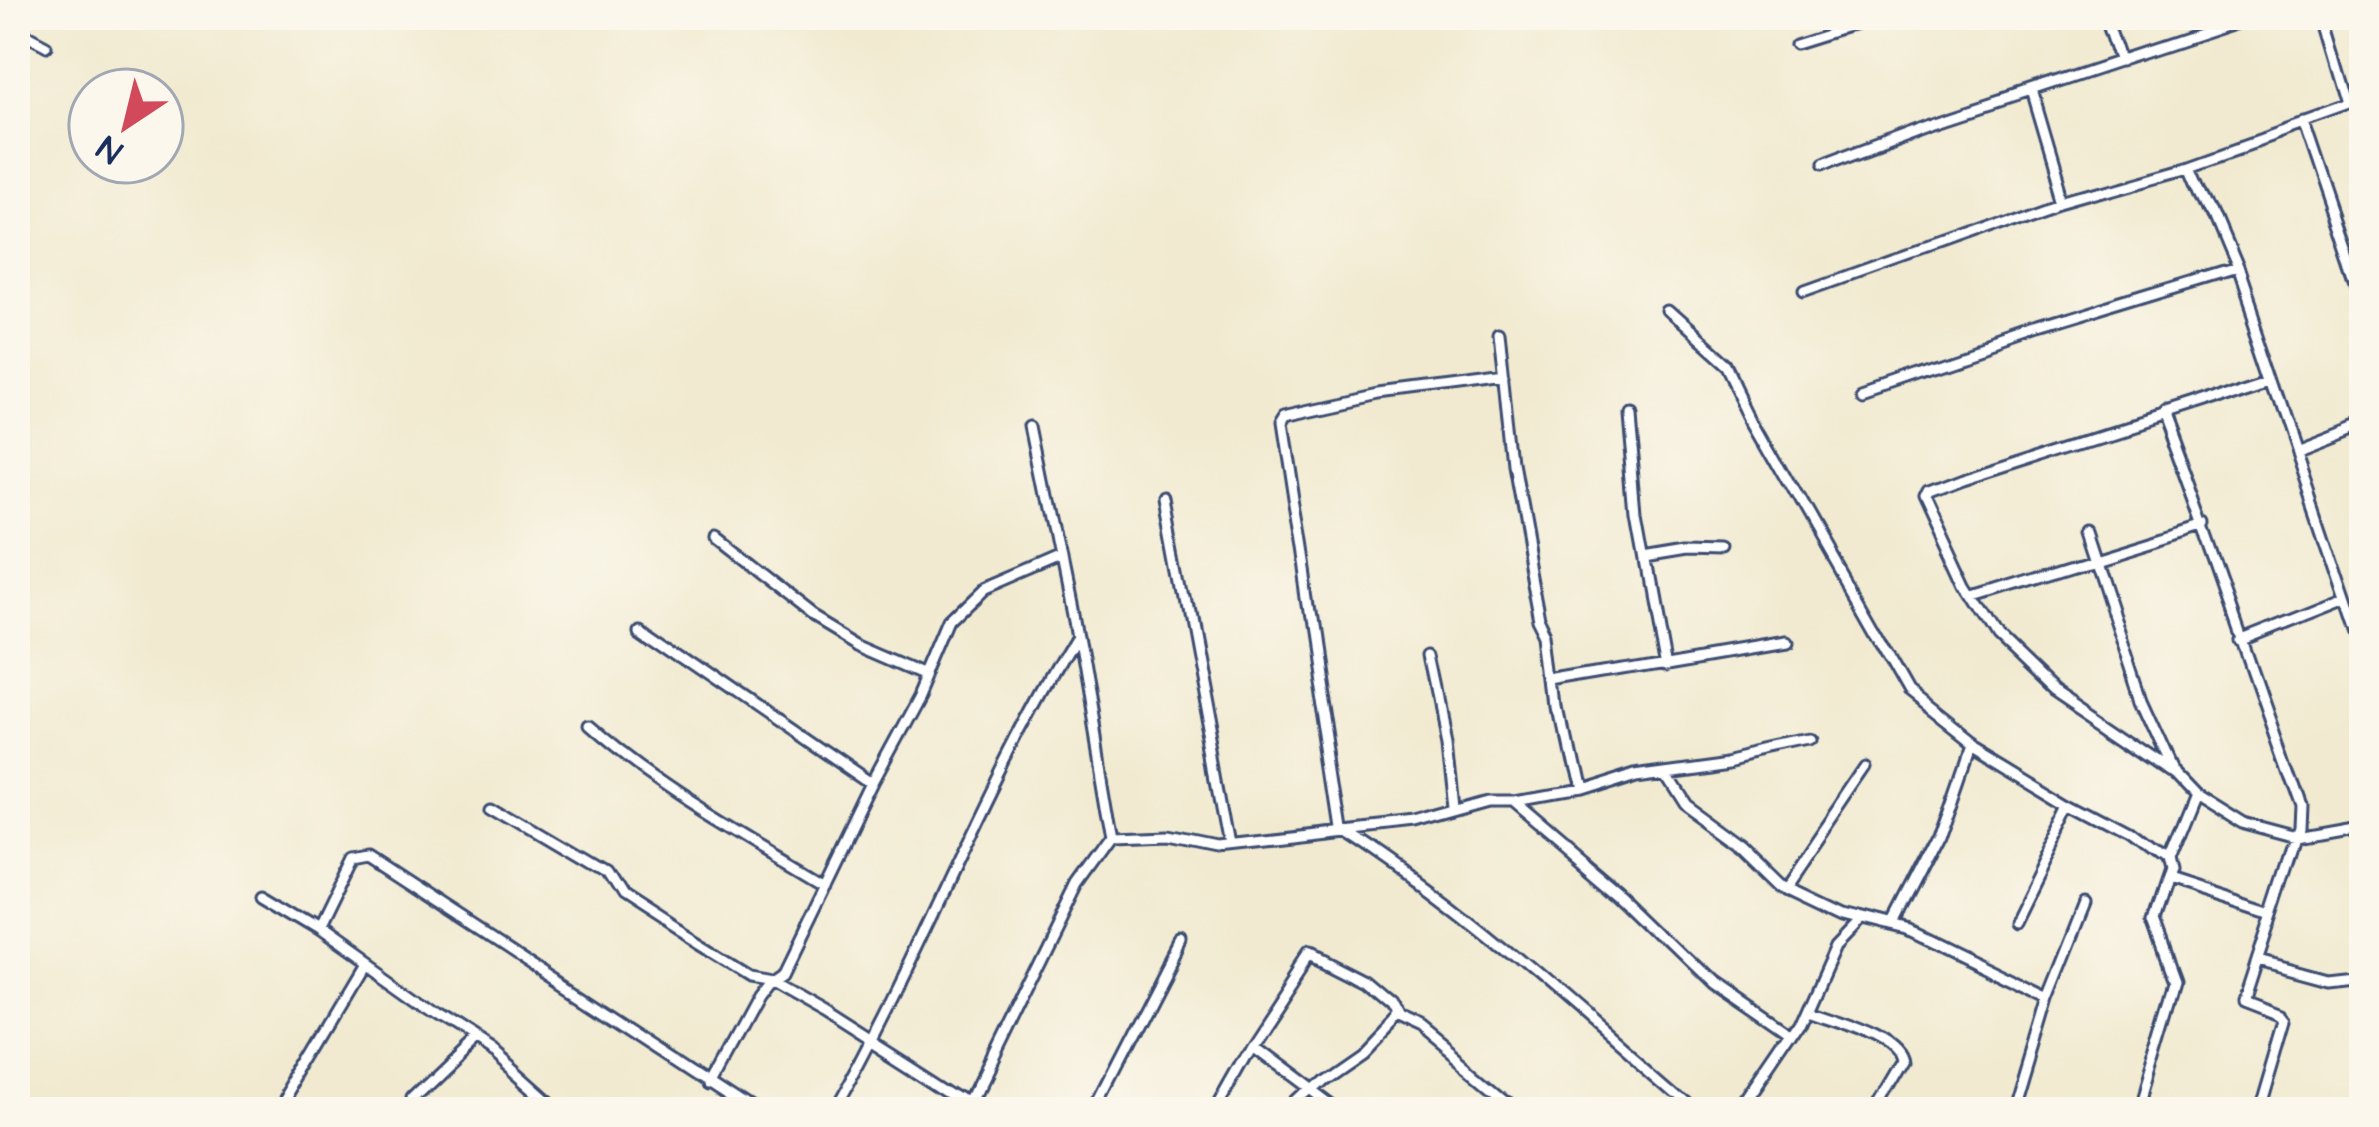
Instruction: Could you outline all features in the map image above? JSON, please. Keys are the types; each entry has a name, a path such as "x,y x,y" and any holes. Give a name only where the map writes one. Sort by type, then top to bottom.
{"street":[{"path":"1802,47 1904,15"},
{"path":"2105,15 2122,62"},
{"path":"1819,166 2261,15"},
{"path":"1808,291 2064,200 2190,164 2358,104 2326,15"},
{"path":"15,28 47,45"},
{"path":"2032,91 2064,200"},
{"path":"2306,122 2364,294"},
{"path":"2190,164 2235,271 2364,654"},
{"path":"1862,391 2235,271"},
{"path":"1671,317 1728,368 1908,691 1971,741 2133,834 2166,860"},
{"path":"1499,331 1513,469 1575,791"},
{"path":"1504,376 1378,392 1284,413 1279,421 1341,828 1395,862 1489,934 1693,1112"},
{"path":"2271,379 1928,491 1925,496 1975,597 2000,639 2026,668 2174,773 2193,793 2241,823 2297,838 2364,826"},
{"path":"1629,412 1638,516 1665,664"},
{"path":"2161,413 2205,526 2240,640 2301,808 2297,838 2244,1001 2284,1020 2258,1112"},
{"path":"2298,451 2364,425"},
{"path":"1035,426 1112,837"},
{"path":"1166,498 1231,843"},
{"path":"1975,597 2205,526"},
{"path":"2085,530 2141,700 2174,773"},
{"path":"713,538 813,616 861,645 928,674"},
{"path":"1646,556 1725,550"},
{"path":"710,1081 752,1003 782,972 921,695 952,622 967,605 1018,574 1062,558"},
{"path":"2240,640 2345,599"},
{"path":"639,623 873,784"},
{"path":"834,1112 905,979 988,799 1075,639"},
{"path":"1555,681 1784,642"},
{"path":"1432,659 1449,739 1456,809"},
{"path":"589,727 625,759 826,884"},
{"path":"1893,923 1940,834 1971,741"},
{"path":"970,1103 1076,884 1112,837 1168,836 1203,844 1231,843 1416,823 1456,809 1575,791 1632,773 1810,742"},
{"path":"1789,886 1870,767"},
{"path":"1661,770 1680,800 1789,886 1860,919 1893,923 2048,998"},
{"path":"2135,1112 2174,982 2152,922 2167,881 2166,860 2193,793"},
{"path":"1514,802 1621,892 1715,984 1792,1036"},
{"path":"2013,922 2072,802"},
{"path":"494,805 606,871 621,895 675,930 755,978 771,979 985,1112"},
{"path":"318,930 353,858 368,855 760,1112"},
{"path":"2167,881 2272,915"},
{"path":"261,896 496,1052 563,1112"},
{"path":"2014,1112 2048,998 2086,903"},
{"path":"1741,1112 1809,1010 1837,943 1860,919"},
{"path":"1095,1112 1182,943"},
{"path":"1213,1112 1310,955 1365,983 1390,1005 1395,1016 1421,1030 1520,1112"},
{"path":"2258,960 2328,979 2364,975"},
{"path":"277,1112 365,964"},
{"path":"1809,1010 1878,1035 1905,1054 1905,1063 1876,1112"},
{"path":"1287,1112 1361,1052 1395,1016"},
{"path":"409,1101 473,1040"},
{"path":"1251,1045 1340,1112"}]}
